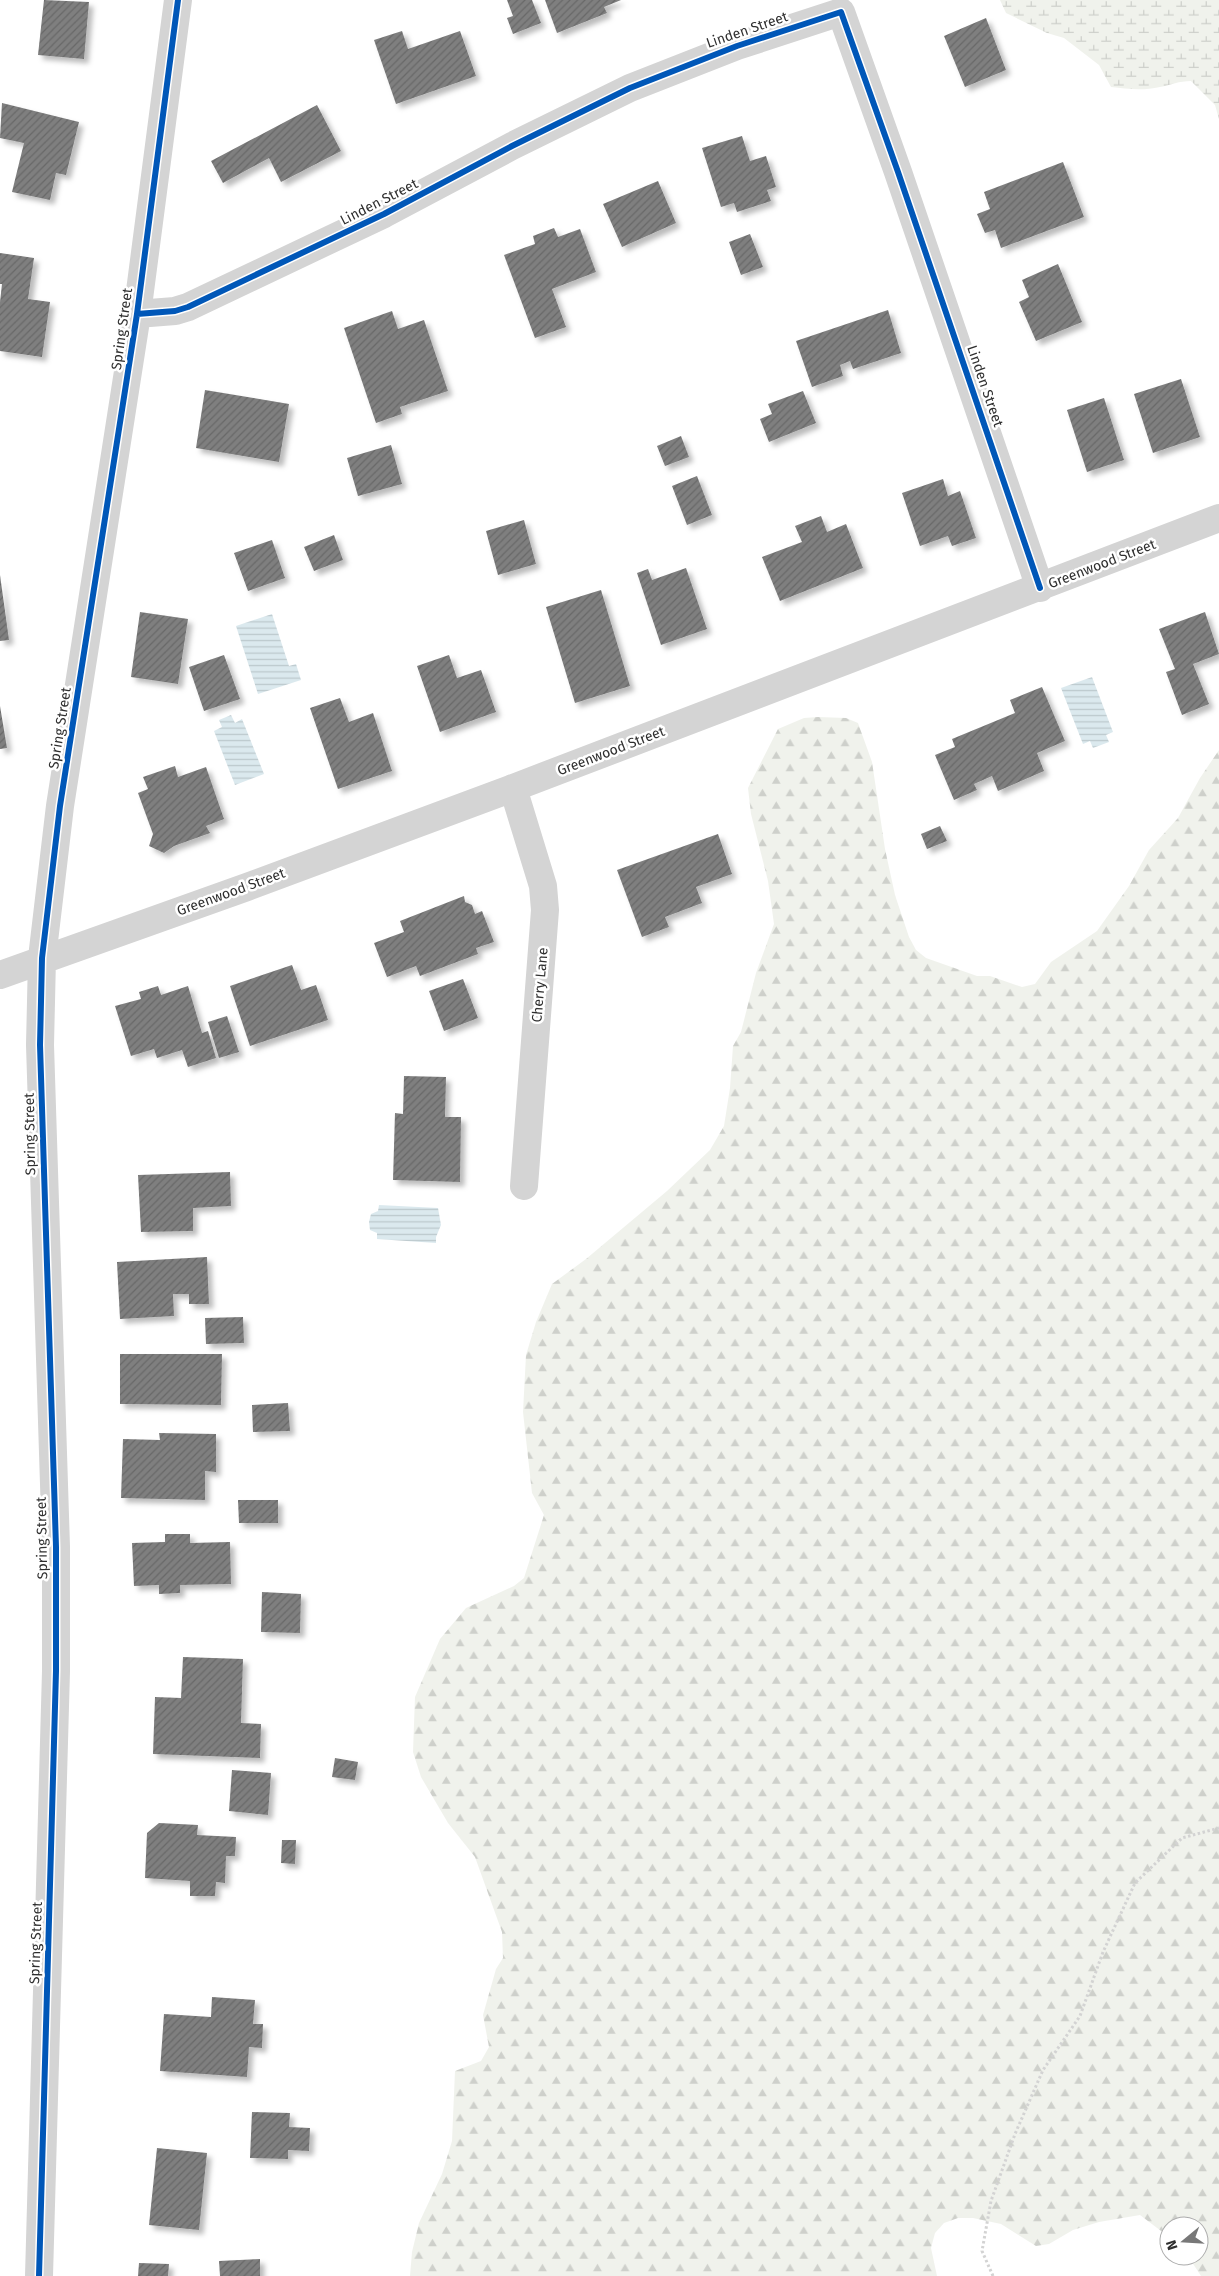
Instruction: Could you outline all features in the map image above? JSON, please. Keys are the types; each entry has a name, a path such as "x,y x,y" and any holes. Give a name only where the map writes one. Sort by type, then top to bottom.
{"street":[{"name":"Spring Street","path":"39,2276 56,1670 56,1547 40,1055 42,958 60,806 137,314 178,0"},
{"name":"Linden Street","path":"137,314 175,311 188,307 384,214 512,146 630,88 839,6 902,181 1040,588"},
{"name":"Greenwood Street","path":"0,975 42,958 247,886 512,788 1040,588 1219,518"},
{"name":"Cherry Lane","path":"512,788 543,886 545,910 524,1186"}],"path":[{"path":"993,2276 982,2251 991,2201 1012,2142 1043,2070 1080,2016 1103,1952 1135,1883 1182,1838 1219,1828"}],"green space":[{"path":"1000,0 1219,0 1219,119 1215,105 1191,81 1147,89 1111,87 1099,65 1064,38 1047,33 1006,13"},
{"path":"804,718 846,718 858,723 872,762 885,849 895,895 909,937 916,950 926,958 977,976 990,976 1022,987 1035,984 1051,962 1097,931 1129,886 1149,850 1178,818 1200,778 1219,750 1219,2276 1201,2276 1194,2266 1209,2266 1209,2216 1159,2216 1159,2229 1140,2215 1099,2222 1073,2230 1049,2244 1036,2246 1001,2224 973,2218 958,2218 944,2223 935,2233 931,2248 937,2276 410,2276 412,2252 419,2223 442,2174 452,2141 455,2071 481,2061 489,2047 483,2015 496,1969 503,1958 502,1932 475,1857 448,1823 421,1777 413,1752 415,1697 440,1639 466,1608 514,1586 524,1578 544,1515 532,1493 523,1412 526,1355 536,1322 552,1284 586,1259 667,1191 710,1150 724,1126 730,1088 733,1046 741,1032 756,973 774,924 768,881 751,814 748,788 778,729"}],"shaded area":[{"path":"272,614 289,666 296,664 301,680 258,694 236,626"},
{"path":"1092,677 1113,732 1106,735 1109,742 1093,748 1090,741 1083,744 1061,688"},
{"path":"231,715 235,723 242,719 264,774 235,785 214,731 222,727 219,720"},
{"path":"379,1205 438,1208 441,1225 436,1237 436,1243 377,1239 377,1233 370,1230 369,1222 371,1214 378,1211"}],"building":[{"path":"44,0 89,2 84,59 38,55"},
{"path":"507,0 532,0 541,23 513,34 507,18 513,16"},
{"path":"545,0 621,0 604,7 607,13 557,33"},
{"path":"986,18 1006,70 965,87 944,36"},
{"path":"402,31 408,49 460,31 476,76 396,104 374,40"},
{"path":"2,103 79,122 66,175 56,173 50,200 12,192 24,143 0,138"},
{"path":"317,105 341,151 281,182 269,158 223,183 211,161"},
{"path":"742,136 750,161 766,156 776,187 767,190 771,201 737,212 734,203 721,207 702,148"},
{"path":"1063,162 1084,217 1001,248 995,230 985,233 977,214 990,209 984,192"},
{"path":"658,181 676,223 622,247 603,204"},
{"path":"554,228 558,237 580,229 596,272 552,289 566,327 535,338 504,255 535,244 533,236"},
{"path":"750,234 763,267 741,275 729,242"},
{"path":"0,253 34,258 28,299 50,302 42,357 0,351 2,284 0,284"},
{"path":"1058,264 1082,322 1036,341 1019,302 1029,297 1022,280"},
{"path":"888,310 901,353 853,369 850,361 840,365 843,376 812,387 796,341"},
{"path":"392,311 398,329 424,320 448,391 400,407 402,414 376,423 344,328"},
{"path":"1181,379 1200,437 1153,453 1134,394"},
{"path":"205,390 289,404 279,462 196,448"},
{"path":"803,391 816,423 769,442 760,419 772,414 768,404"},
{"path":"1104,398 1124,460 1087,472 1067,410"},
{"path":"681,436 689,457 665,466 657,446"},
{"path":"391,445 402,484 358,496 347,458"},
{"path":"697,476 712,515 687,525 672,486"},
{"path":"943,479 948,496 960,491 976,538 952,546 948,536 920,546 902,493"},
{"path":"821,516 827,532 846,524 863,568 780,601 762,557 802,542 795,526"},
{"path":"524,520 536,564 498,575 486,531"},
{"path":"334,535 343,560 314,571 304,547"},
{"path":"272,540 285,578 248,591 234,553"},
{"path":"686,568 707,629 661,645 637,573 648,569 652,580"},
{"path":"0,575 9,640 0,641"},
{"path":"601,590 630,686 575,703 546,607"},
{"path":"140,612 188,619 178,684 131,677"},
{"path":"1205,612 1219,654 1193,664 1209,704 1182,715 1166,672 1175,669 1159,629"},
{"path":"224,655 240,699 204,711 189,667"},
{"path":"449,655 457,678 481,670 496,712 440,732 417,666"},
{"path":"1042,687 1065,741 1037,753 1044,771 998,791 992,776 974,784 977,790 954,800 935,755 955,747 952,739 1015,713 1010,700"},
{"path":"340,698 349,722 373,713 392,771 338,789 310,708"},
{"path":"0,706 7,748 0,749"},
{"path":"175,766 178,777 206,767 224,819 206,826 210,833 174,846 164,853 149,846 153,834 138,793 148,789 143,777"},
{"path":"940,826 947,841 927,849 921,834"},
{"path":"718,834 732,874 696,887 702,903 665,917 669,927 642,937 617,870"},
{"path":"464,896 465,902 472,905 475,914 482,911 494,942 476,948 478,954 420,976 416,966 387,977 374,943 404,932 400,921"},
{"path":"292,965 301,990 316,985 328,1020 250,1046 230,986"},
{"path":"463,979 478,1018 444,1031 429,991"},
{"path":"158,986 161,995 188,986 202,1033 208,1031 216,1058 188,1067 182,1050 157,1058 154,1049 131,1056 115,1006 141,999 139,992"},
{"path":"227,1016 239,1052 219,1058 208,1022"},
{"path":"404,1076 446,1077 445,1117 461,1117 460,1182 393,1180 395,1113 403,1114"},
{"path":"230,1172 231,1206 193,1208 193,1231 141,1232 138,1175"},
{"path":"207,1257 209,1304 189,1304 189,1294 173,1294 174,1316 120,1319 117,1262"},
{"path":"243,1317 244,1343 206,1344 205,1318"},
{"path":"120,1354 222,1354 221,1405 120,1404"},
{"path":"288,1403 290,1431 253,1432 252,1405"},
{"path":"159,1433 216,1434 216,1472 205,1471 205,1500 121,1498 123,1439 160,1440"},
{"path":"238,1500 278,1500 278,1523 239,1523"},
{"path":"165,1534 190,1534 190,1543 230,1542 231,1584 180,1585 180,1593 159,1594 159,1585 134,1586 132,1543 165,1542"},
{"path":"262,1592 301,1594 300,1633 261,1632"},
{"path":"183,1657 243,1659 241,1723 261,1724 260,1758 153,1754 155,1697 181,1698"},
{"path":"335,1758 358,1762 355,1780 332,1777"},
{"path":"232,1770 271,1773 268,1815 229,1811"},
{"path":"159,1823 198,1825 197,1835 236,1837 235,1856 226,1856 225,1883 216,1882 215,1896 190,1896 190,1881 145,1878 147,1833"},
{"path":"282,1840 296,1840 295,1864 281,1863"},
{"path":"212,1997 255,2000 253,2024 263,2024 262,2048 249,2047 247,2077 160,2071 164,2014 211,2017"},
{"path":"252,2112 290,2113 289,2127 310,2128 309,2151 288,2150 288,2159 250,2158"},
{"path":"157,2148 207,2153 199,2230 149,2225"},
{"path":"260,2259 260,2276 220,2276 219,2261"},
{"path":"139,2263 169,2264 168,2276 138,2276"}],"cycle path":[{"path":"39,2276 56,1671 56,1547 40,1045 42,958 60,806 137,314 178,0"},
{"path":"137,314 175,311 188,307 384,214 512,146 630,88 737,46 841,12 898,172 1040,588"}]}
